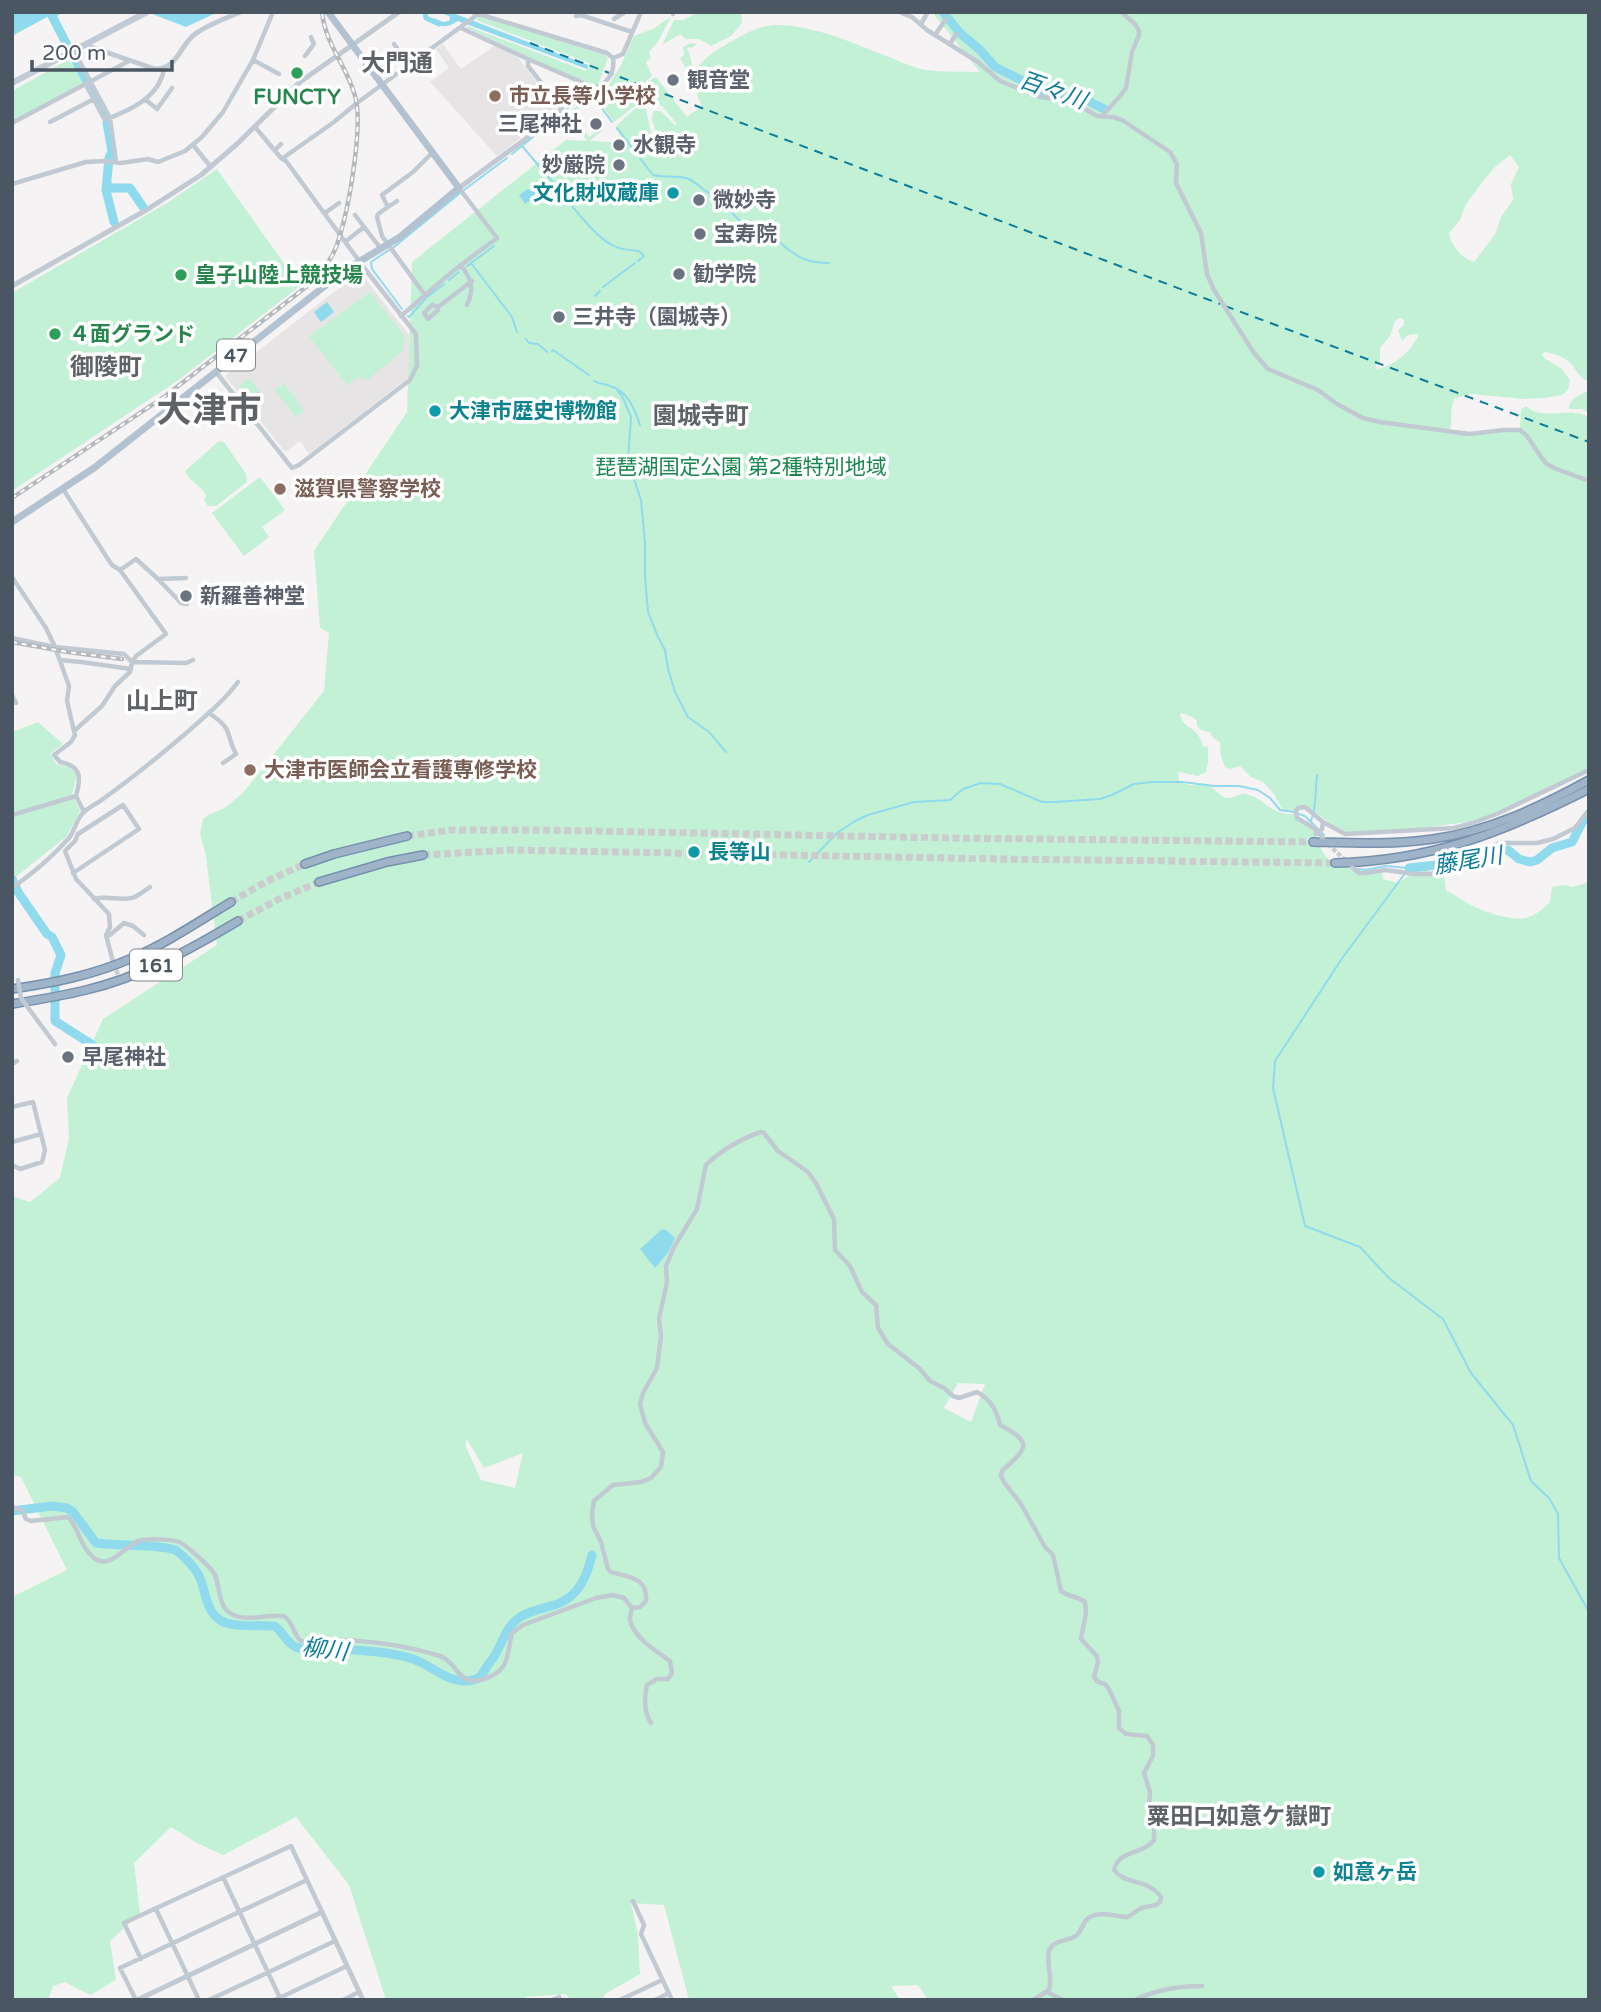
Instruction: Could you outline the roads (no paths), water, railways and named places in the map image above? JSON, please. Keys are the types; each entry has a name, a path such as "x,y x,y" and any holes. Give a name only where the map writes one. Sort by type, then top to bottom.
{"highway":[{"path":"1313,842 1393,843 1466,832 1521,814 1589,780"},
{"path":"1335,863 1369,862 1444,849 1525,821 1589,789"},
{"path":"305,864 407,835"},
{"path":"319,882 387,862 423,855"},
{"name":"161","path":"12,989 69,979 131,959 158,946 230,902"},
{"name":"161","path":"12,1004 86,990 131,976 201,943 238,921"}],"main road":[{"path":"12,83 147,12"},
{"path":"328,12 459,188"},
{"name":"47","path":"12,522 94,468 321,289 360,261 381,249 391,247 459,188"}],"street":[{"path":"85,45 155,69 164,69 172,64 195,34 240,12"},
{"path":"12,184 86,162 148,159 161,162 193,145 219,117 253,60 273,12"},
{"path":"12,286 148,209 211,167 293,89 399,12"},
{"path":"614,19 624,12"},
{"path":"612,58 623,54 641,12"},
{"path":"900,12 906,13 978,62 1000,81 1040,97 1063,100 1080,106 1092,114 1122,120 1174,156 1177,164 1176,183 1201,233 1207,274 1214,290 1254,353 1268,369 1318,390 1336,404 1371,420 1469,434 1520,430 1547,464 1589,481"},
{"path":"921,24 928,12"},
{"path":"1102,116 1126,88 1132,52 1139,35 1135,24 1121,12"},
{"path":"283,158 462,28 478,13 607,54 612,58"},
{"path":"576,16 581,15 632,32"},
{"path":"936,35 946,19"},
{"path":"462,28 594,88 604,83 612,73 612,58"},
{"path":"950,44 956,34"},
{"path":"305,56 314,44 311,37"},
{"path":"394,44 409,66"},
{"path":"74,51 94,99 110,118 111,162"},
{"path":"401,316 497,238 459,188 562,109 528,66 528,59"},
{"path":"253,60 279,74"},
{"path":"12,123 129,61"},
{"path":"110,118 146,100 163,77 164,69"},
{"path":"88,84 101,108"},
{"path":"146,100 157,109 172,88"},
{"path":"50,121 94,99"},
{"path":"216,371 292,468 401,387 415,374 417,366 416,334 283,158 255,127"},
{"path":"275,150 281,144"},
{"path":"193,145 211,167"},
{"path":"388,207 383,195 413,172 433,152"},
{"path":"397,201 378,214 377,220 381,233 425,295"},
{"path":"325,213 339,203"},
{"path":"355,215 381,249"},
{"path":"346,242 364,227"},
{"path":"461,265 472,281 471,297 467,305"},
{"path":"438,307 472,281"},
{"path":"63,489 112,565 120,570 166,634 136,656 131,669 115,686 102,706 74,732"},
{"path":"120,570 136,559 181,603 187,604"},
{"path":"12,577 46,628 69,686 67,701 75,735 71,742 54,755 60,762 69,764 79,772 80,781 76,796"},
{"path":"158,579 186,579"},
{"path":"12,638 55,647 124,654 132,662 186,663 193,660"},
{"path":"60,660 131,669"},
{"path":"12,888 69,838 76,821 84,812 209,713 238,682"},
{"path":"12,695 16,703"},
{"path":"209,713 224,723 236,754 223,763"},
{"path":"1323,838 1314,828 1299,821 1296,811 1306,807 1323,822 1345,834 1454,828 1499,813 1589,770"},
{"path":"76,796 84,812"},
{"path":"12,815 76,796"},
{"path":"73,873 139,829 123,805 80,833 65,851 73,873 81,886 109,914 110,927 106,936 112,958"},
{"path":"1352,867 1359,873 1385,870 1432,874 1500,843 1537,843 1553,839 1575,828 1589,810"},
{"path":"1316,834 1322,829 1323,822"},
{"path":"75,828 80,833"},
{"path":"94,899 134,897 150,887"},
{"path":"106,936 124,923 144,935"},
{"path":"18,981 21,998 55,1044"},
{"path":"12,1107 33,1102 45,1150 42,1162 20,1168 12,1165"},
{"path":"632,1608 636,1609 645,1603 646,1590 638,1580 609,1571 601,1542 593,1526 593,1504 610,1487 648,1480 661,1467 663,1452 645,1423 640,1404 657,1368 661,1336 659,1319 667,1282 666,1266 697,1209 706,1164 732,1146 761,1132 778,1151 808,1172 816,1183 834,1219 835,1250 850,1266 862,1293 876,1305 878,1328 884,1340 920,1369 930,1381 953,1396 959,1398 977,1392 985,1396 995,1409 1000,1425 1020,1436 1023,1444 1021,1453 1002,1471 1002,1479 1026,1511 1045,1547 1053,1555 1061,1591 1085,1602 1081,1639 1097,1656 1094,1677 1109,1689 1119,1711 1119,1728 1126,1734 1147,1736 1153,1745 1153,1756 1144,1773 1150,1792 1149,1809 1154,1825 1154,1840 1145,1849 1127,1854 1115,1864 1114,1870 1122,1877 1151,1886 1161,1899 1159,1904 1141,1908 1128,1917 1094,1915 1086,1920 1076,1936 1054,1944 1049,1951 1051,1984 1047,1992 1032,2000"},
{"path":"12,1142 41,1134"},
{"path":"12,1507 22,1510 26,1519 31,1521 68,1517 82,1543 94,1558 100,1561 111,1559 140,1541 179,1542 214,1572 222,1605 231,1615 287,1617 298,1639 303,1641 357,1641 405,1647 442,1657 461,1676 470,1680 485,1679 502,1669 508,1660 512,1633 523,1625 596,1598 608,1595 624,1598 632,1608 630,1620 634,1628 649,1648 670,1661 672,1674 668,1679 657,1679 647,1685 646,1717 651,1723"},
{"path":"141,1958 124,1923 291,1846 363,2000"},
{"path":"223,1877 279,1999 347,1966"},
{"path":"307,1880 120,1968 137,2000 322,1912"},
{"path":"633,1902 644,1925 641,1934 672,2000"},
{"path":"156,1909 199,2000"},
{"path":"209,2000 335,1941"},
{"path":"620,2000 663,1980"},
{"path":"1135,2000 1161,1991 1202,1986"},
{"path":"343,2000 359,1992"},
{"path":"1047,1992 1063,2000"},
{"path":"655,2000 669,1993"},
{"path":"552,2000 559,1997"}],"water":[{"path":"12,12 60,14 52,19 49,16 12,36"},
{"path":"147,12 218,12 186,27"},
{"path":"438,12 450,12 588,65 587,69 458,21 446,26 432,23 434,18 443,22 449,21 449,16"},
{"path":"540,181 547,191 539,196 537,193 533,195 533,199 525,204 519,195"},
{"path":"327,302 334,312 321,322 314,312"},
{"path":"662,1229 675,1238 668,1253 655,1268 640,1249"}],"waterway":[{"path":"50,12 67,45"},
{"path":"425,12 426,18 439,24"},
{"name":"百々川","path":"943,12 995,67 1045,92 1079,96 1104,109"},
{"path":"75,59 106,117"},
{"path":"600,90 604,96 603,110 612,122"},
{"path":"583,100 596,91"},
{"path":"567,109 577,102"},
{"path":"512,154 560,115"},
{"path":"107,123 112,151 106,190 114,222"},
{"path":"617,128 653,175 689,179 719,198 742,224"},
{"path":"523,147 543,171"},
{"path":"464,190 507,158"},
{"path":"548,176 596,233 615,247 639,251 644,256 638,261"},
{"path":"107,186 130,188 143,207"},
{"path":"394,247 460,193"},
{"path":"747,229 764,229 800,257 818,263 829,263"},
{"path":"467,266 494,246"},
{"path":"389,250 371,262 372,269 402,309"},
{"path":"471,263 512,317 517,332"},
{"path":"603,287 635,263"},
{"path":"449,280 459,272"},
{"path":"408,316 444,284"},
{"path":"595,296 600,291"},
{"path":"526,339 547,352"},
{"path":"552,351 589,375"},
{"path":"594,381 622,392 633,407 640,425"},
{"path":"617,390 631,417 628,461 641,500 648,612 665,650 675,692 688,717 709,732 726,752"},
{"path":"1311,821 1317,775"},
{"path":"809,862 837,833 868,815 914,802 950,800 963,789 981,783 1000,784 1042,802 1100,799 1134,784 1152,782 1239,786 1258,790 1270,798 1280,810 1294,812"},
{"path":"1299,814 1305,816 1324,835"},
{"name":"藤尾川","path":"1409,868 1462,865 1498,851 1508,850 1519,859 1530,862 1537,860 1552,848 1572,842 1589,815"},
{"path":"1359,869 1386,866 1407,868"},
{"path":"1409,868 1343,957 1275,1061 1273,1088 1305,1226 1360,1247 1389,1278 1443,1319 1471,1373 1513,1425 1531,1481 1549,1498 1558,1514 1559,1558 1589,1612"},
{"path":"12,879 18,892 47,934 52,937 61,955 55,973 55,1021 113,1058"},
{"name":"柳川","path":"12,1511 52,1506 67,1508 96,1543 163,1547 177,1551 197,1573 211,1611 225,1623 274,1626 293,1645 303,1649 361,1650 407,1657 459,1681 481,1676 509,1628 522,1616 557,1604 571,1596 585,1578 592,1555"}],"tunnel":[{"path":"407,836 451,830 542,830 1313,842"},
{"path":"1328,844 1347,862"},
{"path":"423,855 511,850 1335,863"},
{"path":"231,902 267,881 305,864"},
{"path":"238,921 319,882"},
{"path":"112,958 121,984"}],"railway":[{"path":"12,498 164,397 306,287 330,259 344,222 353,176 357,110 355,96 327,34 322,12"},
{"path":"12,642 122,659"}],"place":[{"name":"FUNCTY","path":"297,73"},
{"name":"観音堂","path":"673,80"},
{"name":"市立長等小学校","path":"495,96"},
{"name":"三尾神社","path":"596,124"},
{"name":"水観寺","path":"619,145"},
{"name":"妙厳院","path":"619,165"},
{"name":"文化財収蔵庫","path":"673,193"},
{"name":"微妙寺","path":"699,200"},
{"name":"宝寿院","path":"700,234"},
{"name":"勧学院","path":"679,274"},
{"name":"皇子山陸上競技場","path":"181,275"},
{"name":"三井寺（園城寺）","path":"559,317"},
{"name":"４面グランド","path":"55,334"},
{"name":"大津市歴史博物館","path":"435,411"},
{"name":"滋賀県警察学校","path":"280,489"},
{"name":"新羅善神堂","path":"186,596"},
{"name":"大津市医師会立看護専修学校","path":"250,770"},
{"name":"長等山","path":"694,852"},
{"name":"早尾神社","path":"68,1057"},
{"name":"如意ヶ岳","path":"1319,1872"}],"district":[{"name":"大門通","path":"397,63"},
{"name":"御陵町","path":"106,367"},
{"name":"大津市","path":"209,410"},
{"name":"園城寺町","path":"701,416"},
{"name":"山上町","path":"162,701"},
{"name":"粟田口如意ケ嶽町","path":"1239,1816"}],"park label":[{"name":"琵琶湖国定公園 第2種特別地域","path":"741,467"}]}
